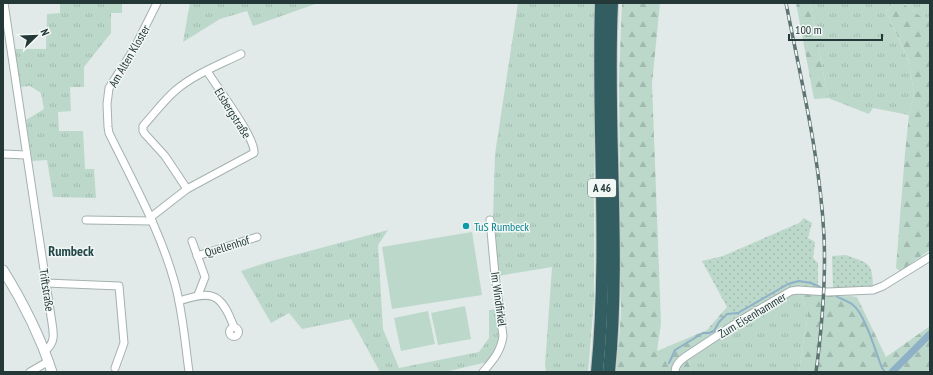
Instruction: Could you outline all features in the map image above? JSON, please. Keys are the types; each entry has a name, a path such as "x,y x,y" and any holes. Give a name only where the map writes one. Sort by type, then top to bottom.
{"highway":[{"name":"A 46","path":"596,372 602,311 600,110 601,3"},
{"name":"A 46","path":"609,372 613,310 611,103 612,3"}],"street":[{"name":"Triftstraße","path":"4,3 4,15 17,81 26,155 54,337 51,346 45,351"},
{"name":"Am Alten Kloster","path":"157,3 126,64 110,86 107,100 108,127 109,133 151,219 170,265 179,301 189,372"},
{"path":"187,189 169,160 145,134 143,128 160,106 181,86 241,54"},
{"name":"Elsbergstraße","path":"151,219 187,189 252,156 255,151 245,129 207,71"},
{"path":"3,154 26,155"},
{"path":"86,220 151,219"},
{"name":"Im Windfirkel","path":"483,372 497,354 502,343 503,336 490,220"},
{"name":"Quellenhof","path":"197,256 257,237"},
{"name":"Quellenhof","path":"192,242 205,277 198,295"},
{"name":"Zum Eisenhammer","path":"675,372 677,364 685,357 741,320 791,291 828,292 873,290 883,286 930,257"},
{"path":"3,270 26,310 45,351 52,372"},
{"path":"46,283 119,286 124,343 115,368"},
{"path":"179,301 198,295 207,294 218,300 228,314 234,327"},
{"path":"30,372 48,361"}],"green space":[{"path":"60,3 122,3 122,13 111,13 111,33 84,67 84,87 70,87 71,111 58,112 59,131 83,131 85,169 94,169 96,198 53,197 47,160 32,161 26,120 44,109 41,93 30,86 20,87 14,49 46,49 47,14 60,13"},
{"path":"190,3 318,3 253,26 247,11 220,19 183,42"},
{"path":"518,3 596,3 594,300 588,372 546,372 545,365 552,267 498,276 493,217 495,154"},
{"path":"622,3 660,3 652,84 661,323 657,351 707,330 727,307 734,320 687,352 691,372 616,372 621,315 619,78"},
{"path":"796,3 810,3 828,98 814,99"},
{"path":"810,3 894,3 886,11 909,62 914,94 909,115 873,108 869,114 828,98"},
{"path":"894,3 902,3 930,23 930,250 900,271 896,268 905,153 909,115 914,94 909,61 886,11"},
{"path":"902,3 930,3 930,23"},
{"path":"804,218 812,223 808,238 815,242 813,258 818,263 818,288 791,288 734,320 702,261 723,256 799,223"},
{"path":"388,230 378,245 383,329 399,368 479,352 489,338 489,310 497,309 499,334 498,344 487,362 445,372 380,372 351,319 302,329 289,313 271,323 241,271 268,262"},
{"path":"472,232 482,295 392,309 382,247"},
{"path":"846,255 860,260 868,265 872,273 873,288 833,289 832,256"},
{"path":"800,293 808,313 799,372 691,372 688,355 790,294"},
{"path":"800,293 857,297 886,357 930,326 930,369 927,372 799,372 808,313"},
{"path":"465,306 471,339 438,345 431,313"},
{"path":"428,311 435,344 401,351 394,318"}],"waterway":[{"path":"669,363 675,350 703,333 714,331 719,322 727,314 738,313 788,284 799,281 811,283 820,287"},
{"path":"836,296 853,305 862,317 882,368 885,372"},
{"path":"892,372 930,334"}],"railway":[{"path":"786,3 809,119 822,206 824,236 824,287 816,372"}],"place":[{"name":"TuS Rumbeck","path":"466,226"}],"district":[{"name":"Rumbeck","path":"71,251"}]}
